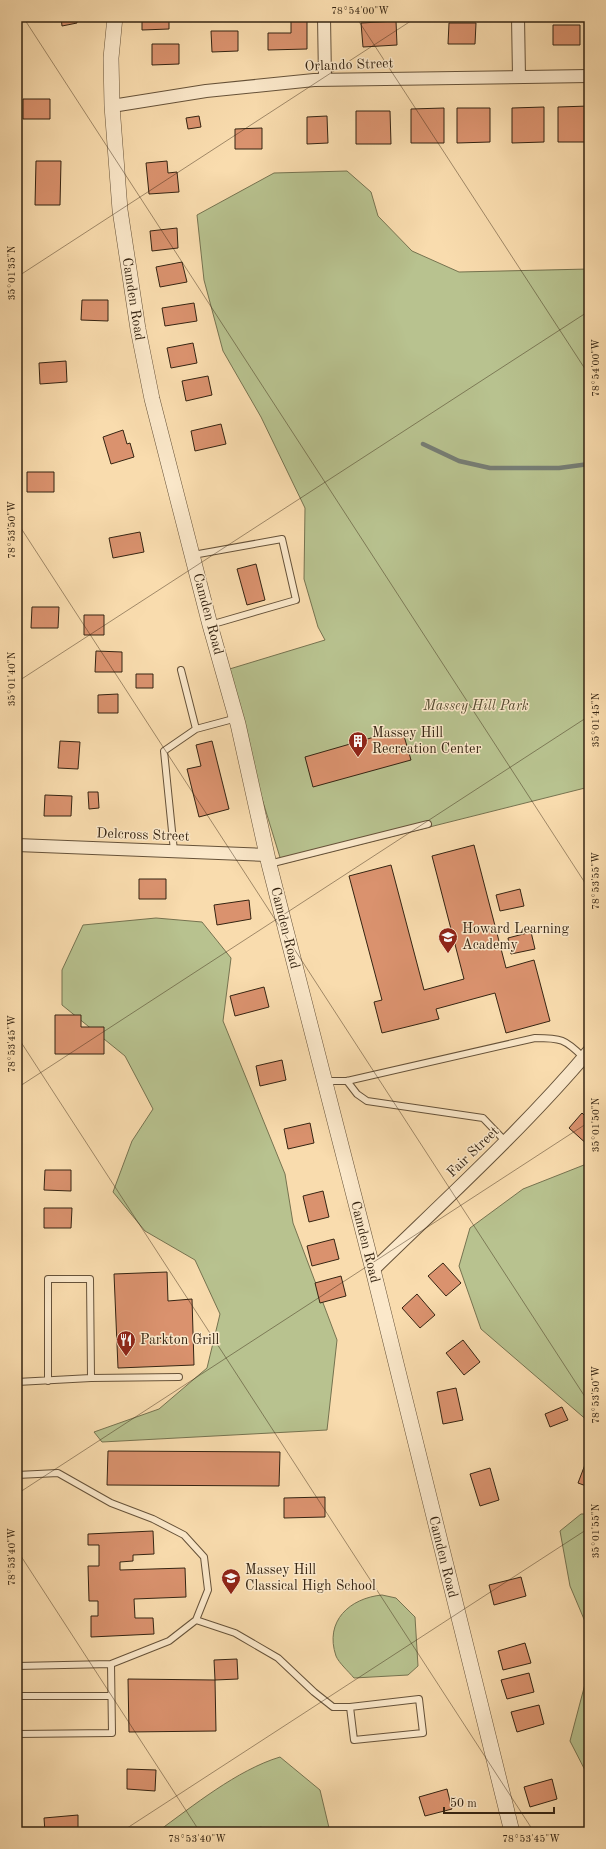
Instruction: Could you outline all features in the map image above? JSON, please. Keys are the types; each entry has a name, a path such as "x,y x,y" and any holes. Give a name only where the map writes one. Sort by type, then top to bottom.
{"street":[{"name":"Camden Road","path":"115,17 111,58 112,106 120,210 138,330 152,399 210,625 236,718 268,859 325,1081 512,1832"},
{"path":"324,17 325,80"},
{"path":"518,17 519,77"},
{"name":"Orlando Street","path":"112,106 206,91 325,80 589,76"},
{"name":"Delcross Street","path":"17,845 174,851 268,859"},
{"name":"Fair Street","path":"372,1270 553,1093 586,1054"}],"lane":[{"path":"192,555 282,539 296,600 210,625"},
{"path":"181,670 196,729"},
{"path":"174,851 164,751 196,729 236,718"},
{"path":"268,859 428,824"},
{"path":"325,1081 346,1080 535,1038 557,1038 586,1054"},
{"path":"346,1080 357,1094 367,1101 483,1118 505,1141"},
{"path":"48,1381 48,1279 90,1279 91,1378"},
{"path":"17,1382 91,1378 179,1377"},
{"path":"17,1475 58,1473 111,1503 153,1519 184,1535 204,1557 208,1590 196,1620 169,1641 111,1664 17,1666"},
{"path":"196,1620 235,1633 278,1658 314,1692 333,1707 419,1699 423,1733 354,1740 350,1706"},
{"path":"17,1734 112,1733 111,1664"},
{"path":"17,1696 111,1696"}],"green space":[{"name":"Massey Hill Park","path":"347,171 371,192 378,216 412,251 459,272 589,269 589,787 282,864 223,671 325,640 318,627 304,579 305,508 261,417 223,351 204,280 197,215 274,173"},
{"path":"156,918 202,922 231,958 223,1021 285,1174 293,1223 337,1340 327,1430 102,1442 94,1432 159,1409 207,1368 220,1314 195,1260 145,1231 113,1192 132,1141 153,1109 125,1056 62,1005 62,970 83,925"},
{"path":"589,1163 589,1422 481,1329 459,1266 470,1228 523,1189"},
{"path":"581,1514 589,1514 589,1631 570,1586 560,1531"},
{"path":"382,1595 396,1598 415,1617 418,1666 408,1675 354,1678 336,1656 333,1643 337,1622 350,1606 370,1597"},
{"path":"589,1655 589,1778 570,1741 585,1684"},
{"path":"280,1757 320,1790 330,1832 270,1832 261,1827 240,1832 157,1832 200,1800 232,1780 264,1763"}],"building":[{"path":"61,17 76,17 77,23 62,26"},
{"path":"142,17 169,17 169,29 142,30"},
{"path":"291,17 307,17 307,49 268,50 268,33 291,33"},
{"path":"396,21 397,45 363,47 361,23"},
{"path":"449,23 476,23 475,44 448,44"},
{"path":"553,25 580,25 580,45 553,45"},
{"path":"211,31 238,31 238,51 212,52"},
{"path":"152,44 179,44 179,64 152,65"},
{"path":"23,99 50,99 50,119 23,119"},
{"path":"589,106 589,142 558,142 558,107"},
{"path":"544,107 544,142 512,143 512,108"},
{"path":"444,108 444,143 411,143 411,109"},
{"path":"457,108 490,108 490,142 457,143"},
{"path":"356,111 390,111 391,144 356,144"},
{"path":"199,116 201,127 188,129 186,118"},
{"path":"327,116 328,143 307,144 307,117"},
{"path":"262,128 262,149 235,149 235,129"},
{"path":"36,161 61,161 60,205 35,205"},
{"path":"167,161 168,173 177,172 179,192 149,194 146,163"},
{"path":"177,228 178,248 152,251 150,231"},
{"path":"182,262 187,282 160,287 156,267"},
{"path":"82,300 108,300 108,321 81,320"},
{"path":"194,303 197,321 165,326 162,308"},
{"path":"193,343 197,363 171,368 167,348"},
{"path":"66,361 67,382 40,384 39,363"},
{"path":"208,376 212,395 186,401 182,381"},
{"path":"221,424 226,444 195,451 191,431"},
{"path":"123,430 127,444 130,443 134,457 111,464 103,437"},
{"path":"27,472 54,472 54,492 27,492"},
{"path":"140,532 144,552 113,558 109,538"},
{"path":"256,564 265,600 247,605 237,569"},
{"path":"32,607 59,607 58,628 31,628"},
{"path":"84,615 104,615 104,635 84,635"},
{"path":"96,651 122,652 122,672 95,672"},
{"path":"136,674 153,674 153,688 136,688"},
{"path":"118,694 118,713 98,713 98,695"},
{"name":"Massey Hill Recreation Center","path":"402,729 411,760 313,787 305,757"},
{"path":"60,741 80,742 78,769 58,768"},
{"path":"212,741 229,809 199,817 187,769 201,766 196,745"},
{"path":"88,792 98,792 99,808 89,809"},
{"path":"45,795 72,796 71,816 44,816"},
{"path":"474,845 506,968 534,960 550,1021 506,1033 495,993 436,1009 439,1019 382,1033 374,1002 382,1000 349,876 391,865 424,990 464,979 432,856"},
{"path":"139,879 166,879 166,899 139,899"},
{"path":"520,889 524,906 500,911 496,895"},
{"path":"249,900 251,919 217,925 214,905"},
{"path":"531,932 535,949 511,954 508,938"},
{"path":"264,987 269,1007 235,1016 230,996"},
{"path":"55,1015 81,1015 81,1027 104,1027 104,1054 55,1054"},
{"path":"282,1060 286,1080 260,1086 256,1066"},
{"path":"582,1113 589,1120 589,1146 569,1128"},
{"path":"310,1123 314,1143 288,1149 284,1129"},
{"path":"45,1170 71,1170 71,1191 44,1190"},
{"path":"323,1191 329,1217 309,1222 303,1196"},
{"path":"44,1208 72,1208 71,1228 44,1228"},
{"path":"334,1239 339,1259 312,1266 307,1246"},
{"path":"443,1263 461,1283 446,1296 428,1276"},
{"path":"167,1272 168,1301 192,1299 194,1365 118,1368 114,1274"},
{"path":"341,1276 346,1296 320,1303 315,1283"},
{"path":"417,1294 435,1315 420,1328 402,1308"},
{"path":"463,1340 480,1362 464,1375 446,1353"},
{"path":"456,1388 463,1420 443,1424 437,1392"},
{"path":"562,1407 568,1420 550,1427 545,1414"},
{"path":"108,1451 280,1452 279,1486 107,1485"},
{"path":"589,1454 589,1487 578,1483"},
{"path":"490,1468 499,1500 480,1506 470,1474"},
{"path":"325,1497 325,1517 284,1518 284,1498"},
{"path":"153,1531 154,1554 133,1555 133,1561 120,1562 120,1570 185,1568 186,1597 134,1599 135,1618 153,1618 154,1634 91,1637 91,1616 98,1616 98,1601 89,1601 88,1566 99,1566 99,1545 88,1545 88,1534"},
{"path":"521,1577 526,1596 494,1605 489,1585"},
{"path":"525,1643 531,1663 503,1670 498,1651"},
{"path":"237,1659 238,1679 215,1680 214,1660"},
{"path":"529,1673 534,1692 507,1699 501,1680"},
{"path":"128,1679 215,1680 216,1731 129,1732"},
{"path":"539,1705 544,1724 517,1732 511,1712"},
{"path":"127,1769 156,1770 155,1791 127,1789"},
{"path":"552,1779 557,1799 530,1807 524,1787"},
{"path":"447,1789 452,1809 425,1816 419,1797"},
{"path":"78,1815 78,1832 45,1832 44,1818"},
{"path":"589,1827 589,1832 566,1832"}],"waterway":[{"path":"423,444 459,461 490,468 559,468 589,464"}],"place":[{"name":"Massey Hill Recreation Center","path":"358,758"},
{"name":"Howard Learning Academy","path":"448,954"},
{"name":"Parkton Grill","path":"126,1357"},
{"name":"Massey Hill Classical High School","path":"231,1595"}]}
